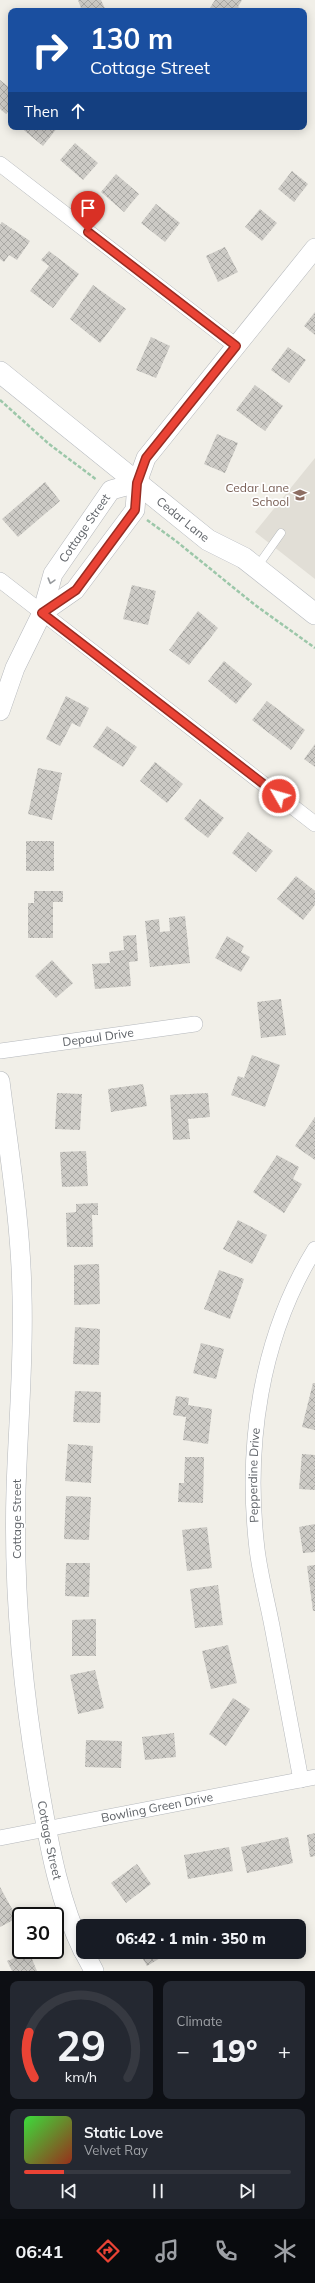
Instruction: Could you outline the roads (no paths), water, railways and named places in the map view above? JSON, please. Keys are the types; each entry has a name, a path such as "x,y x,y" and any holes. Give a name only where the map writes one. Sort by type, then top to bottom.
{"main road":[{"name":"Cedar Lane","path":"0,372 208,540 244,558 315,613"}],"street":[{"path":"0,164 236,346"},
{"path":"137,483 146,458 315,248"},
{"name":"Cottage Street","path":"0,711 15,668 42,613 53,574 111,490 137,483 135,510 76,590 42,613"},
{"path":"0,580 315,824"},
{"name":"Depaul Drive","path":"0,1051 195,1024"},
{"name":"Cottage Street","path":"0,1081 18,1220 22,1296 22,1388 16,1491 17,1599 33,1755 46,1829 56,1877 66,1910 76,1934"},
{"name":"Pepperdine Drive","path":"308,1779 257,1550 253,1492 254,1447 262,1387 274,1338 293,1289 315,1249"},
{"name":"Bowling Green Drive","path":"0,1838 308,1779"},
{"name":"Cottage Street","path":"87,1959 94,1971"}],"lane":[{"path":"257,568 281,533"}],"place":[{"name":"Cedar Lane School","path":"300,495"}]}
